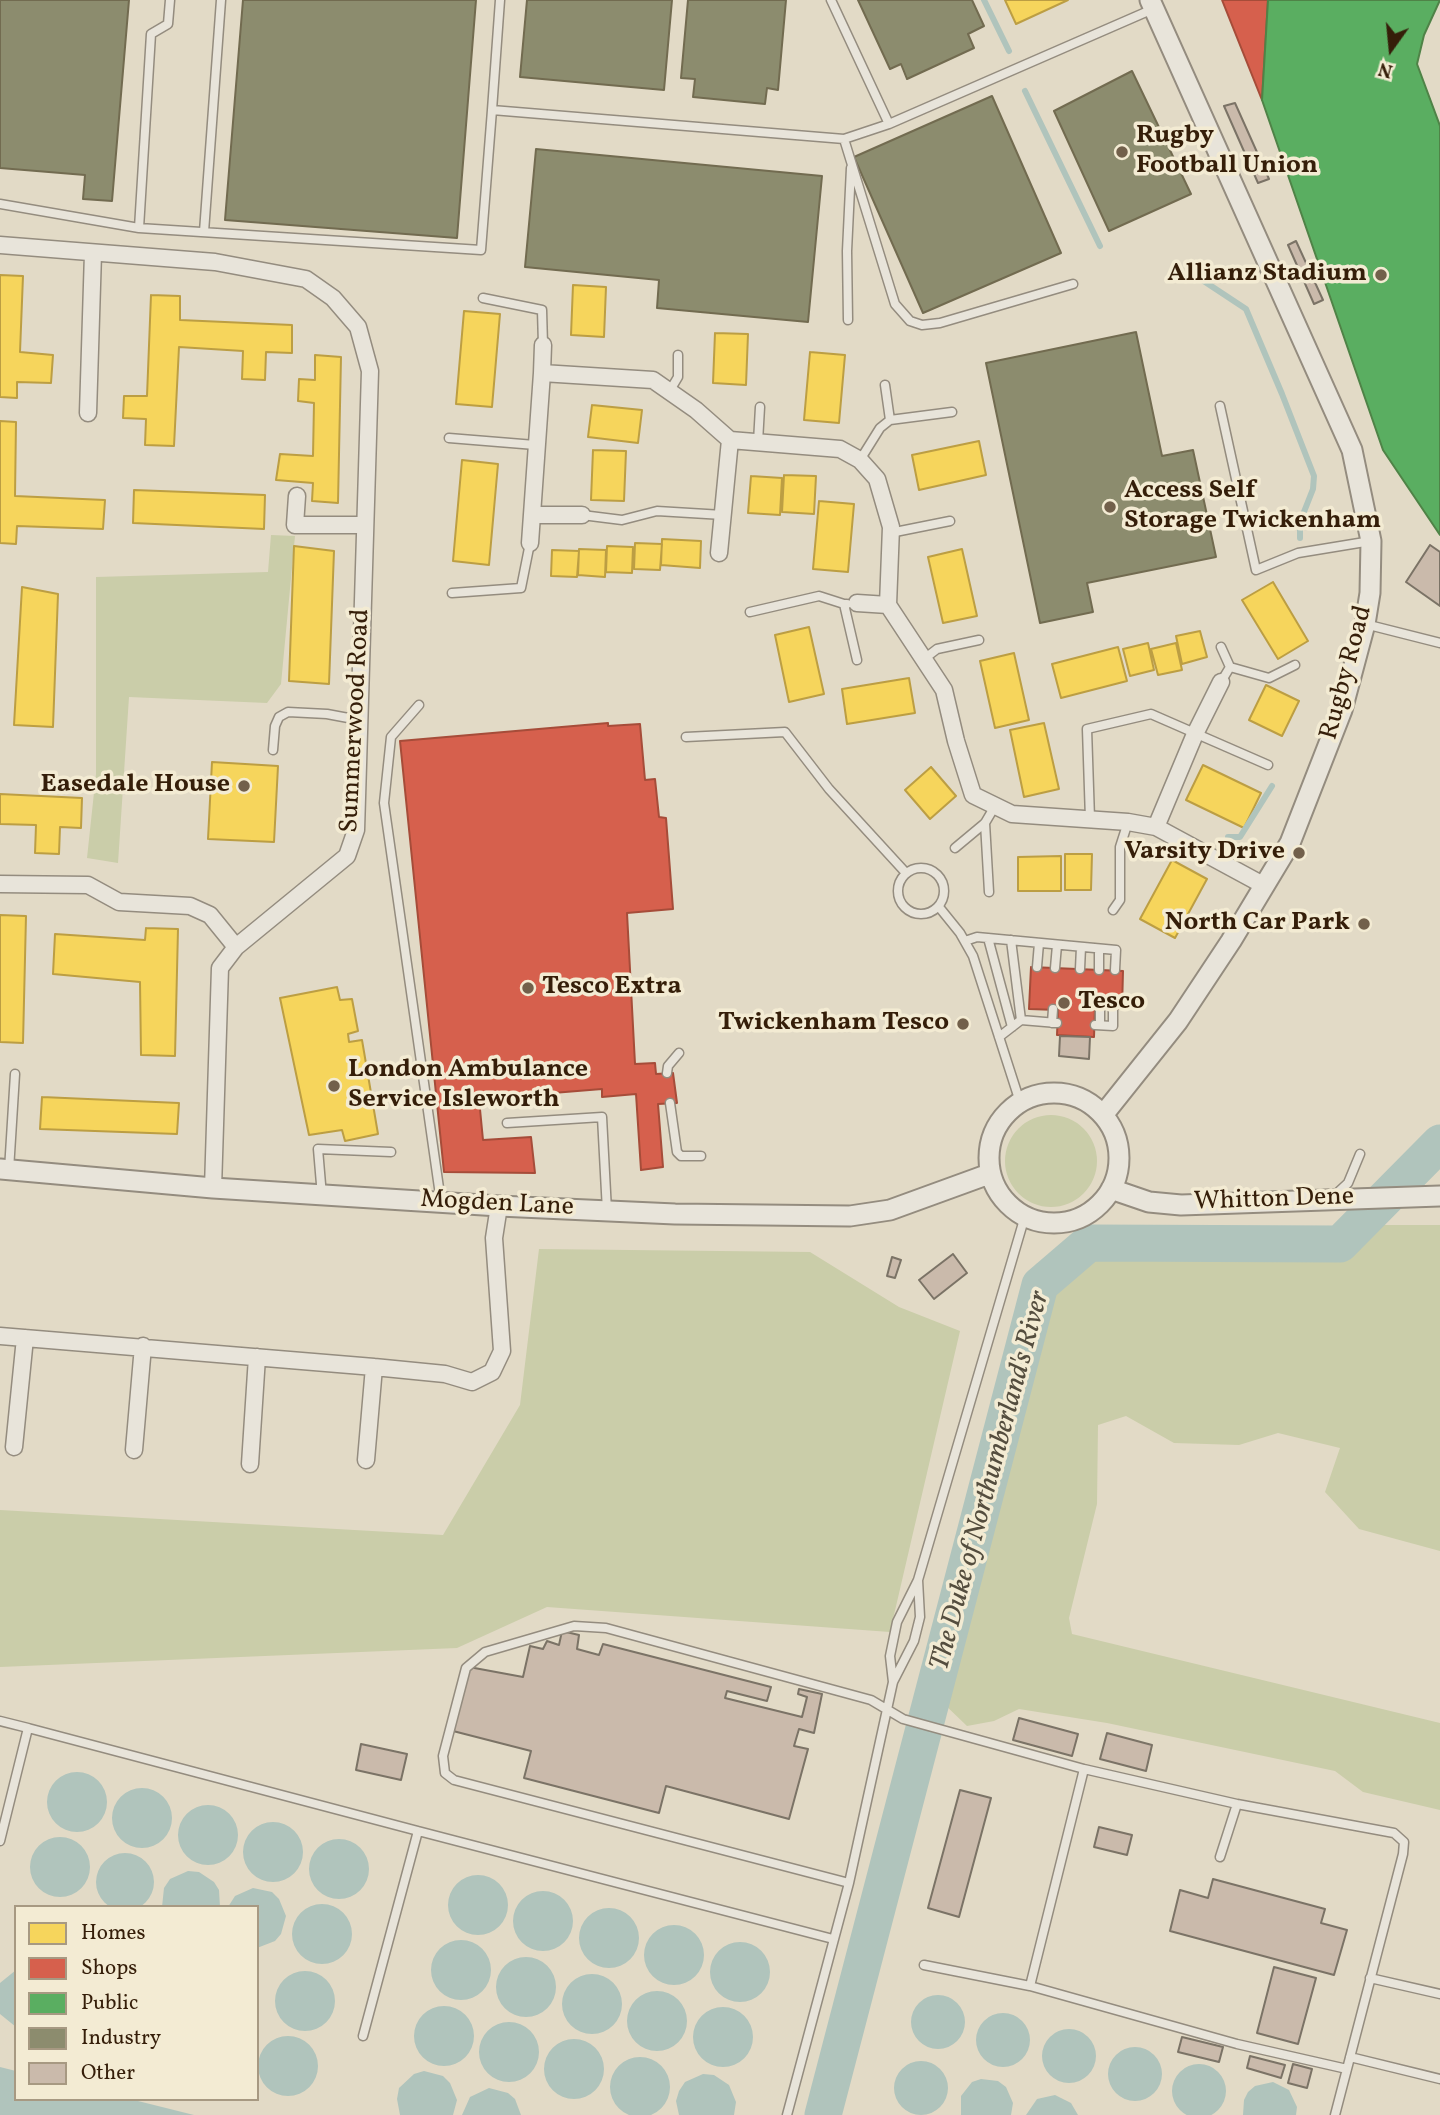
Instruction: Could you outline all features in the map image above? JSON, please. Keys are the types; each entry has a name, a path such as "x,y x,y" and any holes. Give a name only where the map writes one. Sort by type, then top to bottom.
{"street":[{"name":"Rugby Road","path":"1103,1115 1178,1021 1290,844 1342,710 1366,624 1371,541 1352,450 1152,4"},
{"name":"Summerwood Road","path":"0,245 215,262 306,279 333,298 358,327 370,371 355,830 347,856 236,947 220,968 213,1188"},
{"path":"88,413 93,253"},
{"path":"530,543 543,345"},
{"path":"542,373 653,380 696,410 730,440 840,449 860,460 877,480 890,533 888,605 944,690 973,795 1012,814 1128,821 1156,827 1265,886"},
{"path":"719,552 730,440"},
{"path":"297,496 295,525 365,526"},
{"path":"533,515 582,515"},
{"path":"850,603 888,605"},
{"path":"1156,827 1195,734 1221,682"},
{"path":"0,884 88,886 119,902 190,906 210,915 236,947"},
{"path":"1064,1093 1085,1101 1103,1115 1113,1131 1118,1150 1118,1170 1111,1189 1099,1204 1084,1215 1066,1221 1048,1222 1025,1216 998,1191 989,1174 989,1152 994,1132 1004,1115 1020,1102 1041,1094 1064,1093"},
{"name":"Mogden Lane","path":"5,1170 213,1188 441,1203 607,1211 850,1216 890,1210 989,1174"},
{"name":"Whitton Dene","path":"1111,1189 1149,1202 1181,1205 1440,1196"},
{"path":"0,1336 374,1367 445,1374 472,1382 492,1372 502,1350 494,1238 499,1206"},
{"path":"14,1447 25,1338"},
{"path":"134,1450 143,1346"},
{"path":"250,1464 257,1357"},
{"path":"366,1460 374,1367"}],"lane":[{"path":"139,228 151,34 167,24 170,0"},
{"path":"204,232 221,0"},
{"path":"0,204 139,228 481,250 500,0"},
{"path":"831,0 888,124"},
{"path":"492,110 844,139 888,124 1152,4"},
{"path":"844,139 895,304 910,321 922,325 940,323 1073,284"},
{"path":"848,320 847,251 851,162"},
{"path":"483,298 542,310 543,345"},
{"path":"669,392 678,377 678,355"},
{"path":"885,385 890,420"},
{"path":"758,442 760,407"},
{"path":"1220,407 1256,570 1298,553 1371,541"},
{"path":"860,460 880,428 890,420 953,412"},
{"path":"449,438 536,445"},
{"path":"582,515 622,520 657,510 723,515"},
{"path":"890,533 950,521"},
{"path":"453,593 521,588 530,543"},
{"path":"750,612 819,596 850,603 857,660"},
{"path":"1366,624 1440,643"},
{"path":"924,659 937,649 979,640"},
{"path":"1221,647 1230,667"},
{"path":"1230,667 1269,678 1295,665"},
{"path":"1221,682 1230,667"},
{"path":"419,705 391,737 384,803 441,1203"},
{"path":"273,750 275,726 279,717 288,712 359,720"},
{"path":"1090,819 1087,729 1151,714 1268,765"},
{"path":"686,737 785,732 829,789 906,873"},
{"path":"955,848 985,823 995,806"},
{"path":"1113,910 1120,900 1120,847 1128,821"},
{"path":"985,823 989,892"},
{"path":"925,868 936,874 943,884 944,895 939,907 929,914 916,914 905,909 899,900 898,884 906,873 925,868"},
{"path":"939,907 973,956 1020,1102"},
{"path":"965,941 977,937 1116,950 1115,970"},
{"path":"988,938 1012,1027"},
{"path":"1012,940 1021,1020"},
{"path":"1037,967 1039,943"},
{"path":"1055,968 1056,945"},
{"path":"1080,969 1081,947"},
{"path":"1099,949 1099,970"},
{"path":"1035,1009 1035,1021"},
{"path":"999,1037 1021,1020 1055,1023 1053,1009"},
{"path":"1100,1009 1097,1025 1113,1026 1113,1009"},
{"path":"667,1073 668,1066 679,1053"},
{"path":"5,1170 15,1074"},
{"path":"670,1103 677,1152 681,1156 701,1156"},
{"path":"508,1123 602,1117 607,1211"},
{"path":"321,1196 318,1149 391,1152"},
{"path":"1340,1198 1360,1154"},
{"path":"787,2115 849,1883 888,1713 893,1682 890,1656 897,1622 918,1580 1025,1216"},
{"path":"893,1682 914,1641 920,1617 918,1580"},
{"path":"849,1883 454,1780 445,1773 443,1756 466,1668 485,1652 575,1626 606,1629 871,1700 888,1713 902,1719 1084,1769 1237,1804 1394,1833 1404,1842 1335,2115"},
{"path":"0,1721 833,1939"},
{"path":"0,1841 29,1728"},
{"path":"1030,1986 1084,1769"},
{"path":"1220,1857 1237,1804"},
{"path":"363,2036 418,1831"},
{"path":"924,1965 1030,1986 1237,2045 1347,2069"},
{"path":"1370,1978 1440,1994"},
{"path":"1350,2057 1440,2080"}],"green space":[{"path":"271,535 295,536 281,684 267,703 129,697 118,863 87,858 96,774 96,577 268,572"},
{"path":"1051,1115 1068,1119 1083,1129 1093,1144 1097,1161 1093,1178 1083,1193 1068,1203 1051,1207 1034,1203 1019,1193 1009,1178 1005,1161 1009,1144 1019,1129 1034,1119"},
{"path":"1375,1225 1440,1225 1440,1551 1359,1529 1325,1492 1340,1448 1278,1433 1239,1445 1174,1443 1126,1416 1098,1425 1097,1504 1069,1618 1072,1634 1440,1723 1440,1810 1363,1792 1335,1771 1107,1723 1019,1709 994,1721 967,1726 941,1701 1036,1342 1021,1306 1036,1264 1132,1234 1276,1234"},
{"path":"539,1249 810,1252 899,1307 960,1331 890,1632 547,1607 457,1648 0,1667 0,1510 443,1535 520,1405"}],"shaded area":[{"path":"77,1772 94,1777 102,1785 107,1802 102,1819 94,1827 77,1832 60,1827 52,1819 47,1802 52,1785 60,1777"},
{"path":"142,1788 159,1793 167,1801 172,1818 167,1835 159,1843 142,1848 125,1843 117,1835 112,1818 117,1801 125,1793"},
{"path":"208,1805 225,1810 233,1818 238,1835 233,1852 225,1860 208,1865 191,1860 183,1852 178,1835 183,1818 191,1810"},
{"path":"273,1822 290,1827 298,1835 303,1852 298,1869 290,1877 273,1882 256,1877 248,1869 243,1852 248,1835 256,1827"},
{"path":"60,1837 77,1842 85,1850 90,1867 85,1884 77,1892 60,1897 43,1892 35,1884 30,1867 35,1850 43,1842"},
{"path":"339,1839 356,1844 364,1852 369,1869 364,1886 356,1894 339,1899 322,1894 314,1886 309,1869 314,1852 322,1844"},
{"path":"114,1855 136,1855 149,1866 153,1876 152,1893 142,1905 108,1905 98,1893 98,1871"},
{"path":"188,1871 199,1872 214,1882 219,1890 220,1905 162,1905 164,1888 170,1879"},
{"path":"478,1875 495,1880 503,1888 508,1905 503,1922 495,1930 478,1935 461,1930 453,1922 448,1905 453,1888 461,1880"},
{"path":"253,1888 272,1892 279,1899 286,1916 281,1934 275,1941 259,1947 259,1905 229,1905 235,1896"},
{"path":"543,1891 560,1896 568,1904 573,1921 568,1938 560,1946 543,1951 526,1946 518,1938 513,1921 518,1904 526,1896"},
{"path":"322,1904 339,1909 347,1917 352,1934 347,1951 339,1959 322,1964 305,1959 297,1951 292,1934 297,1917 305,1909"},
{"path":"609,1908 626,1913 634,1921 639,1938 634,1955 626,1963 609,1968 592,1963 584,1955 579,1938 584,1921 592,1913"},
{"path":"674,1925 691,1930 699,1938 704,1955 699,1972 691,1980 674,1985 657,1980 649,1972 644,1955 649,1938 657,1930"},
{"path":"461,1940 478,1945 486,1953 491,1970 486,1987 478,1995 461,2000 444,1995 436,1987 431,1970 436,1953 444,1945"},
{"path":"740,1942 757,1947 765,1955 770,1972 765,1989 757,1997 740,2002 723,1997 715,1989 710,1972 715,1955 723,1947"},
{"path":"526,1957 543,1962 551,1970 556,1987 551,2004 543,2012 526,2017 509,2012 501,2004 496,1987 501,1970 509,1962"},
{"path":"305,1971 322,1976 330,1984 335,2001 330,2018 322,2026 305,2031 288,2026 280,2018 275,2001 280,1984 288,1976"},
{"path":"14,1972 14,2025 0,2014 0,1983"},
{"path":"592,1974 609,1979 617,1987 622,2004 617,2021 609,2029 592,2034 575,2029 567,2021 562,2004 567,1987 575,1979"},
{"path":"657,1991 674,1996 682,2004 687,2021 682,2038 674,2046 657,2051 640,2046 632,2038 627,2021 632,2004 640,1996"},
{"path":"938,1995 957,2003 965,2022 957,2041 938,2049 919,2041 911,2022 919,2003"},
{"path":"444,2006 461,2011 469,2019 474,2036 469,2053 461,2061 444,2066 427,2061 419,2053 414,2036 419,2019 427,2011"},
{"path":"723,2007 740,2012 748,2020 753,2037 748,2054 740,2062 723,2067 706,2062 698,2054 693,2037 698,2020 706,2012"},
{"path":"1003,2013 1022,2021 1030,2040 1022,2059 1003,2067 984,2059 976,2040 984,2021"},
{"path":"509,2022 526,2027 534,2035 539,2052 534,2069 526,2077 509,2082 492,2077 484,2069 479,2052 484,2035 492,2027"},
{"path":"1069,2029 1088,2037 1096,2056 1088,2075 1069,2083 1050,2075 1042,2056 1050,2037"},
{"path":"288,2036 305,2041 313,2049 317,2060 313,2083 299,2094 277,2094 263,2083 260,2077 260,2055 271,2041 277,2038"},
{"path":"574,2039 591,2044 599,2052 604,2069 599,2086 591,2094 574,2099 557,2094 549,2086 544,2069 549,2052 557,2044"},
{"path":"1135,2047 1154,2055 1162,2074 1154,2093 1135,2101 1116,2093 1108,2074 1116,2055"},
{"path":"640,2057 661,2066 669,2081 669,2093 665,2103 656,2112 646,2116 634,2116 619,2108 610,2087 619,2066"},
{"path":"921,2061 940,2069 948,2088 940,2107 921,2115 902,2107 894,2088 902,2069"},
{"path":"1189,2066 1209,2066 1218,2072 1224,2081 1224,2101 1218,2110 1209,2116 1189,2116 1180,2110 1174,2101 1174,2081 1180,2072"},
{"path":"0,2067 14,2070 14,2101 138,2101 194,2115 0,2115"},
{"path":"424,2071 443,2076 450,2083 457,2100 453,2115 400,2115 397,2099 399,2088 414,2074"},
{"path":"703,2074 714,2075 729,2085 736,2102 734,2115 679,2115 676,2101 679,2091 685,2082"},
{"path":"981,2079 998,2081 1006,2087 1013,2103 1011,2115 961,2115 961,2096 972,2082"},
{"path":"1273,2082 1289,2090 1297,2107 1296,2115 1243,2115 1244,2100 1248,2092 1255,2086"},
{"path":"489,2088 508,2093 515,2099 521,2115 462,2115 470,2097"},
{"path":"1055,2095 1071,2103 1078,2115 1026,2115 1037,2099"}],"building: Homes":[{"path":"1005,0 1068,0 1016,24"},
{"path":"0,275 23,276 20,352 53,355 51,383 17,382 17,398 0,397"},
{"path":"573,285 606,287 604,337 571,335"},
{"path":"151,295 180,296 180,320 292,325 292,353 266,352 265,380 242,379 243,351 179,347 174,446 145,445 146,419 123,418 124,396 147,396"},
{"path":"464,311 500,314 492,407 456,404"},
{"path":"715,333 748,334 746,385 713,383"},
{"path":"810,352 845,355 839,423 804,420"},
{"path":"315,355 341,357 338,503 312,501 313,483 276,480 280,454 313,456 314,403 298,401 299,379 315,380"},
{"path":"592,405 642,410 638,443 588,437"},
{"path":"0,421 16,422 15,496 105,500 103,529 17,526 16,544 0,543"},
{"path":"979,441 986,475 919,490 912,455"},
{"path":"593,450 626,451 624,501 591,500"},
{"path":"462,460 498,464 489,565 453,561"},
{"path":"784,475 816,476 814,514 782,512"},
{"path":"751,476 782,478 780,515 748,513"},
{"path":"134,490 265,495 264,529 133,523"},
{"path":"819,501 854,504 848,572 813,569"},
{"path":"662,539 701,541 700,568 661,565"},
{"path":"635,543 662,544 660,570 634,569"},
{"path":"294,546 334,551 329,684 289,681"},
{"path":"607,546 633,547 632,573 606,572"},
{"path":"579,549 606,550 605,577 578,575"},
{"path":"962,549 977,616 943,623 928,557"},
{"path":"552,550 579,551 577,577 551,576"},
{"path":"1273,582 1308,641 1278,659 1242,600"},
{"path":"22,587 58,594 53,727 14,725"},
{"path":"809,627 824,694 789,702 775,635"},
{"path":"1200,631 1207,657 1182,664 1176,636"},
{"path":"1148,643 1154,670 1130,676 1123,649"},
{"path":"1176,643 1182,670 1158,675 1151,649"},
{"path":"1118,647 1127,681 1061,698 1052,664"},
{"path":"1014,653 1029,720 995,728 980,661"},
{"path":"909,678 915,713 847,724 842,689"},
{"path":"1266,685 1299,701 1282,736 1249,720"},
{"path":"1044,723 1059,789 1024,797 1010,730"},
{"name":"Easedale House","path":"212,762 278,766 274,842 208,839"},
{"path":"1203,765 1261,793 1244,828 1186,800"},
{"path":"931,767 956,796 930,819 905,790"},
{"path":"0,794 82,798 81,828 60,827 59,854 35,853 36,825 0,824"},
{"path":"1065,854 1092,854 1091,890 1065,890"},
{"path":"1061,856 1061,891 1018,891 1018,857"},
{"path":"1172,860 1207,879 1175,938 1140,919"},
{"path":"0,915 26,916 23,1043 0,1042"},
{"path":"146,928 178,929 175,1056 141,1055 140,982 53,974 55,934 145,940"},
{"name":"London Ambulance Service Isleworth","path":"337,987 340,1000 352,999 358,1031 348,1034 349,1042 362,1040 378,1134 345,1141 342,1130 309,1135 280,998"},
{"path":"42,1097 179,1103 177,1134 40,1129"}],"building: Shops":[{"path":"1222,0 1268,0 1262,100"},
{"name":"Tesco Extra","path":"608,723 608,726 640,724 645,780 655,779 659,817 666,818 673,909 627,913 635,1064 655,1063 656,1074 673,1073 677,1103 658,1104 663,1167 641,1170 636,1094 602,1097 602,1089 479,1099 483,1140 531,1137 535,1173 444,1172 400,741"},
{"path":"1031,967 1123,971 1122,1009 1095,1008 1094,1037 1057,1035 1058,1010 1029,1009"}],"building: Public":[{"name":"Allianz Stadium","path":"1268,0 1440,0 1424,35 1417,64 1440,126 1440,535 1383,450 1262,100"}],"building: Industry":[{"path":"0,0 129,0 112,201 83,199 85,175 0,168"},
{"path":"243,0 476,0 457,238 225,220"},
{"path":"527,0 672,0 664,90 520,77"},
{"path":"688,0 786,0 778,90 767,88 765,104 693,97 695,79 681,78"},
{"path":"858,0 972,0 984,26 968,34 974,48 907,79 901,64 890,69"},
{"name":"Rugby Football Union","path":"1132,71 1191,194 1109,231 1054,111"},
{"path":"992,96 1061,253 923,313 854,157"},
{"path":"536,149 822,176 808,322 657,308 659,280 525,267"},
{"name":"Access Self Storage Twickenham","path":"1136,332 1162,456 1193,450 1216,557 1087,583 1093,612 1040,623 986,363"}],"building: Other":[{"path":"1235,103 1269,179 1258,183 1224,106"},
{"path":"1296,241 1323,300 1314,304 1288,245"},
{"path":"1430,545 1440,552 1440,606 1406,582"},
{"path":"1060,1036 1090,1037 1089,1059 1059,1056"},
{"path":"953,1254 967,1273 934,1299 919,1280"},
{"path":"892,1257 901,1260 895,1278 887,1276"},
{"path":"562,1631 579,1635 577,1649 599,1655 603,1644 771,1687 767,1701 727,1691 725,1698 802,1717 807,1697 798,1694 799,1689 822,1694 814,1733 799,1729 794,1746 808,1749 789,1819 666,1786 659,1813 524,1778 531,1751 453,1731 469,1667 523,1677 530,1646 543,1649 547,1641 559,1645"},
{"path":"1019,1718 1078,1734 1072,1756 1013,1740"},
{"path":"1107,1733 1152,1745 1146,1771 1100,1759"},
{"path":"361,1744 407,1754 401,1780 356,1770"},
{"path":"960,1790 991,1798 959,1917 928,1908"},
{"path":"1099,1827 1132,1835 1127,1855 1094,1847"},
{"path":"1213,1879 1325,1909 1321,1923 1347,1930 1334,1975 1170,1931 1180,1890 1208,1898"},
{"path":"1274,1967 1316,1978 1298,2044 1257,2033"},
{"path":"1182,2037 1223,2047 1219,2062 1178,2052"},
{"path":"1250,2056 1285,2065 1281,2078 1247,2068"},
{"path":"1293,2064 1312,2069 1307,2088 1288,2083"}],"waterway":[{"path":"984,0 1009,51"},
{"path":"1025,91 1100,246"},
{"path":"1193,274 1246,309 1282,394 1314,476 1313,489 1300,522 1300,538"},
{"path":"1228,837 1240,837 1272,786"},
{"name":"The Duke of Northumberland's River","path":"823,2115 1040,1285 1089,1243 1340,1244 1440,1143"}],"place":[{"name":"Rugby Football Union","path":"1122,152"},
{"name":"Allianz Stadium","path":"1381,275"},
{"name":"Access Self Storage Twickenham","path":"1110,507"},
{"name":"Easedale House","path":"244,786"},
{"name":"Varsity Drive","path":"1299,853"},
{"name":"North Car Park","path":"1364,924"},
{"name":"Tesco Extra","path":"528,988"},
{"name":"Tesco","path":"1064,1003"},
{"name":"Twickenham Tesco","path":"963,1024"},
{"name":"London Ambulance Service Isleworth","path":"334,1086"}]}
